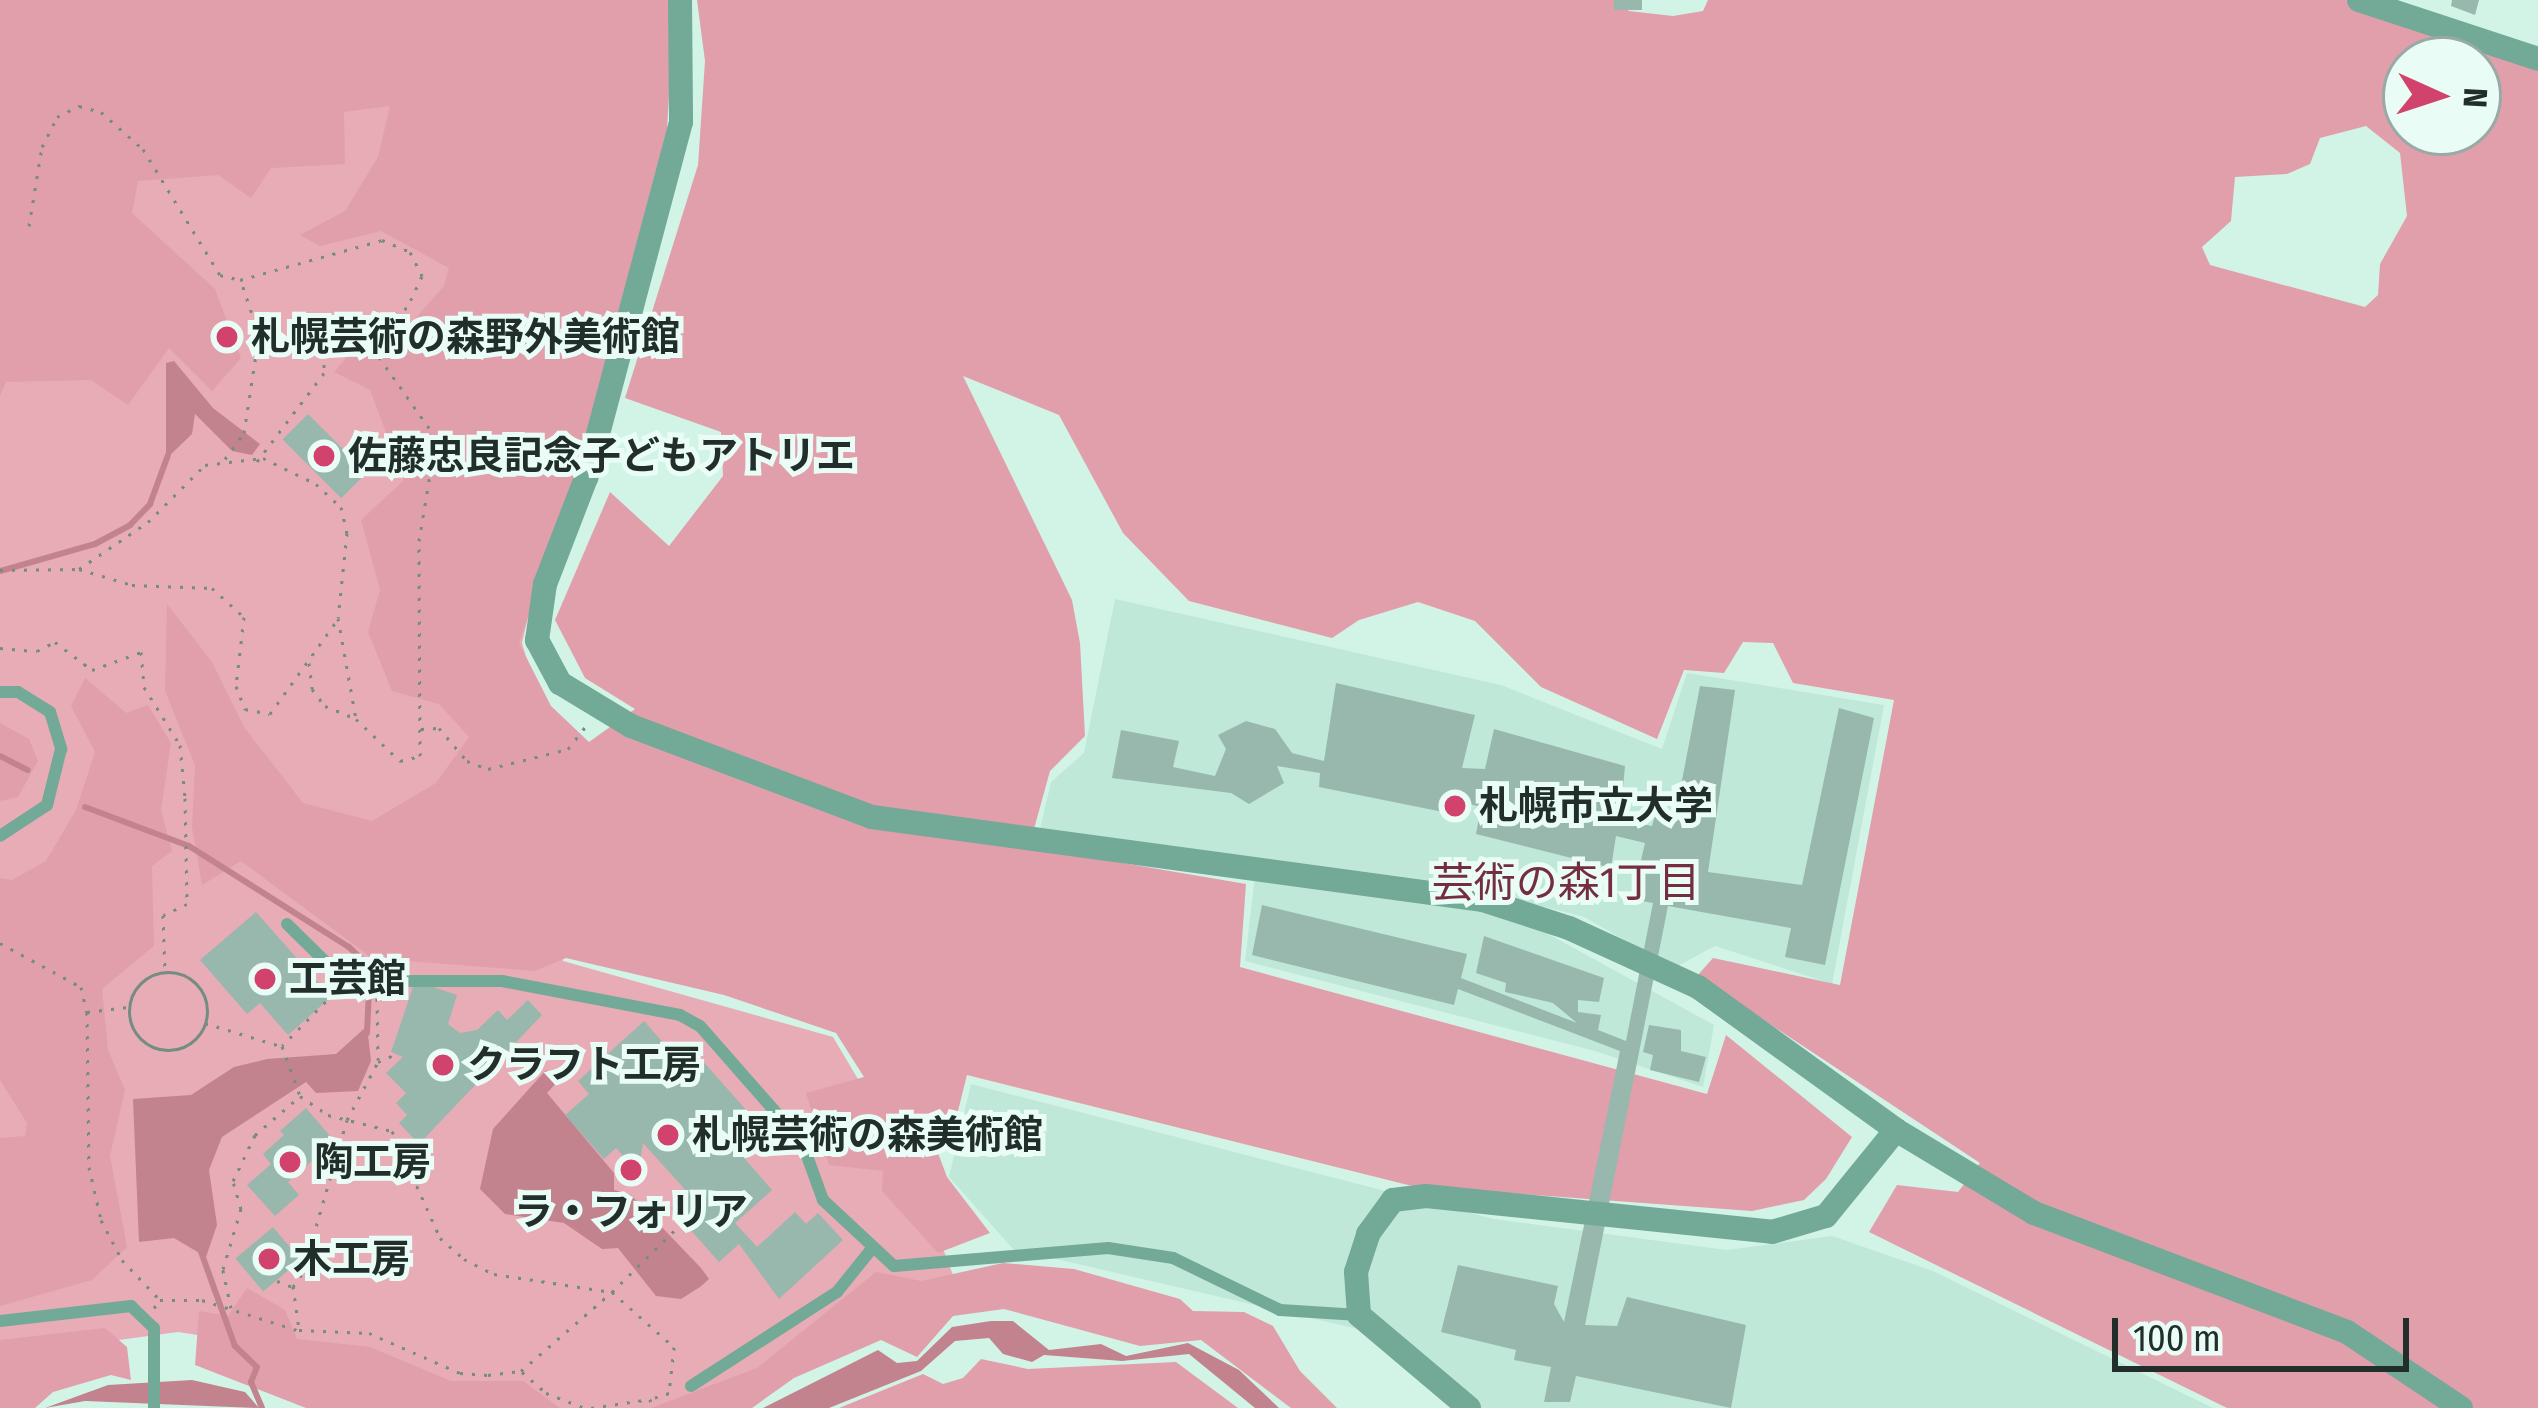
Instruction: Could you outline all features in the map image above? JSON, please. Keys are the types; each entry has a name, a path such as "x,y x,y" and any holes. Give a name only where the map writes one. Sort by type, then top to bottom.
{"street":[{"path":"680,0 680,122 586,478 545,584 537,640 560,683 600,708 872,817 1483,900 1569,928 1698,986 1896,1130 2035,1213 2348,1332 2461,1408"},
{"path":"2359,0 2538,59"},
{"path":"1468,1408 1359,1316 1356,1272 1368,1234 1393,1200 1426,1196 1772,1232 1826,1216 1896,1130"}],"lane":[{"path":"0,692 18,692 50,712 61,749 47,805 0,836"},
{"path":"287,925 350,980 502,981 680,1016 700,1026 802,1142 823,1200 870,1251 894,1266 1108,1248 1173,1258 1280,1310 1359,1316"},
{"path":"691,1386 837,1292 870,1251"},
{"path":"0,1321 131,1306 154,1328 154,1408"}],"path":[{"path":"29,226 42,147 57,117 80,106 101,112 143,149 208,262 240,280 259,335 244,433 223,462"},
{"path":"240,280 382,240 410,252 422,276 418,293 386,322 353,332 323,352 324,373 255,464"},
{"path":"309,663 312,688 325,706 356,719 411,763 420,756 418,563 436,438 353,332"},
{"path":"79,569 148,522 192,472 223,462 255,464 263,458 280,465 341,507 347,533 338,618 356,719"},
{"path":"0,570 79,569 132,585 212,588 244,617 236,686 245,710 270,714 338,618"},
{"path":"0,648 37,651 55,642 92,670 141,652 144,686 180,745 185,798 187,904 163,915 165,972"},
{"path":"421,729 439,728 467,761 488,769 523,766 568,749 600,708"},
{"path":"0,943 81,986 87,1012 89,1167 101,1220 122,1259 160,1300 231,1308 299,1330 369,1333 460,1372 520,1371 634,1272 680,1225"},
{"path":"165,972 199,986 205,1023 189,1043 165,1049 142,1039 130,1007 142,981 165,972"},
{"path":"281,1046 350,980"},
{"path":"299,1330 293,1286 346,1120 378,1062 377,990"},
{"path":"87,1012 130,1007"},
{"path":"205,1023 281,1046 289,1056 300,1096 346,1120 376,1121 392,1131 440,1238 464,1259 494,1274 612,1292 674,1346 669,1393 650,1399 588,1408 546,1393 520,1371"},
{"path":"378,1062 396,1054"},
{"path":"231,1308 224,1269 241,1209 233,1181 255,1135 300,1096"},
{"path":"277,1281 293,1286"},
{"path":"145,1320 160,1300"},
{"path":"650,1399 652,1408"}],"shaded area":[{"path":"0,0 670,0 522,643 542,712 563,961 833,1037 916,1177 956,1283 883,1287 742,1408 486,1408 327,1355 178,1332 0,1356"},
{"path":"0,0 667,0 674,12 667,129 568,503 519,643 551,706 589,742 635,709 585,678 555,620 610,492 669,546 723,476 721,432 625,398 698,165 705,61 697,0 1614,0 1629,11 1673,16 1703,11 1708,0 2346,0 2435,36 2382,36 2382,139 2366,126 2320,138 2310,164 2287,174 2235,177 2231,221 2202,247 2210,265 2365,307 2378,295 2380,264 2407,216 2400,156 2502,156 2502,56 2538,64 2538,1408 2227,1408 1869,1232 1897,1185 1958,1192 1980,1163 1697,976 1713,958 1840,985 1894,700 1793,683 1773,643 1743,642 1724,673 1684,670 1657,739 1541,687 1475,621 1418,602 1359,620 1332,638 1189,601 1123,533 1059,415 963,376 1072,600 1080,643 1085,736 1050,771 1029,847 1246,884 1240,967 1707,1094 1726,1035 1852,1137 1826,1179 1804,1200 1752,1211 1412,1186 967,1075 956,1119 926,1121 947,1177 990,1233 938,1253 882,1191 883,1171 829,1165 806,1093 864,1077 836,1033 724,995 566,958 535,971 372,958 241,861 202,885 192,827 195,765 165,691 167,604 212,662 244,727 303,803 372,821 436,783 469,737 439,704 392,691 368,632 380,590 361,520 404,480 370,390 334,372 357,345 413,321 444,286 449,268 381,231 320,246 300,235 345,211 378,157 390,106 344,112 345,164 271,168 251,198 218,175 138,181 132,213 215,289 241,358 212,391 169,348 128,405 91,380 6,382 0,396"},
{"path":"174,361 213,408 260,444 252,455 232,451 195,414 192,434 166,459 166,363"},
{"name":"札幌市立大学","path":"1115,599 1501,685 1662,749 1687,673 1884,705 1832,984 1715,946 1674,968 1584,917 1450,883 1040,829 1051,782 1084,753"},
{"path":"85,678 126,713 148,705 171,743 161,810 172,851 152,866 154,946 102,989 108,1050 125,1090 110,1156 127,1247 92,1280 0,1306 0,1138 25,1136 27,1123 0,1080 0,878 12,880 46,861 76,810 95,752 71,706"},
{"path":"0,723 29,739 38,761 18,797 0,801"},
{"name":"札幌市立大学","path":"1255,876 1445,900 1521,919 1714,1025 1703,1087 1595,1051 1245,961"},
{"path":"367,1026 371,1061 358,1091 316,1093 306,1082 222,1137 209,1170 217,1225 206,1257 174,1238 139,1242 133,1099 191,1095 234,1067 267,1059 336,1054"},
{"path":"546,1070 558,1081 547,1093 614,1173 614,1190 631,1195 701,1268 709,1279 700,1287 681,1299 656,1296 618,1248 602,1249 564,1223 505,1214 480,1189 493,1129"},
{"path":"971,1084 1494,1219 1727,1250 1832,1236 1933,1271 2213,1408 1476,1408 1397,1338 1013,1249 949,1177"},
{"path":"1003,1263 1074,1269 1180,1299 1193,1311 1244,1312 1273,1326 1300,1371 1337,1408 1291,1408 1201,1340 1140,1346 1004,1309 953,1316 917,1357 881,1340 794,1378 752,1408 651,1408 757,1368 876,1272 921,1281"},
{"path":"247,1288 285,1310 297,1339 370,1347 451,1381 523,1381 560,1408 306,1408 195,1365 199,1311 228,1316"},
{"path":"1013,1321 1049,1350 1101,1344 1126,1356 1188,1343 1239,1370 1279,1408 1255,1408 1189,1354 1122,1361 1044,1355 1032,1362 1003,1354 989,1338 955,1341 921,1371 829,1408 763,1408 878,1350 897,1363 917,1361 952,1327"},
{"path":"105,1328 127,1347 131,1380 111,1375 53,1392 35,1408 0,1408 0,1340"},
{"path":"981,1359 1028,1369 1176,1362 1238,1408 839,1408 923,1374 943,1384 963,1378"},
{"path":"192,1380 245,1392 259,1408 85,1401 45,1408 108,1385"}],"building":[{"path":"1614,0 1642,0 1642,10 1614,10"},
{"path":"2452,0 2479,0 2475,15 2451,6"},
{"name":"佐藤忠良記念子どもアトリエ","path":"308,414 367,473 341,498 283,439"},
{"path":"1336,683 1475,715 1462,768 1485,769 1494,729 1625,766 1620,820 1652,826 1656,812 1676,812 1700,686 1735,690 1708,872 1802,885 1839,708 1874,718 1825,965 1785,957 1791,928 1668,906 1585,1325 1617,1326 1627,1297 1746,1325 1731,1408 1576,1376 1570,1402 1544,1402 1551,1367 1514,1360 1516,1350 1441,1332 1458,1265 1558,1286 1554,1304 1564,1322 1620,1051 1458,989 1454,1005 1252,955 1262,905 1467,954 1461,978 1577,1023 1553,1003 1505,992 1506,983 1476,973 1484,936 1604,978 1599,1002 1578,1000 1578,1012 1601,1015 1598,1030 1626,1041 1653,903 1632,899 1645,843 1616,836 1611,868 1476,834 1481,807 1459,801 1453,814 1319,787 1320,773 1277,766 1284,783 1249,804 1231,793 1112,778 1121,730 1179,741 1173,767 1215,776 1226,749 1218,735 1246,721 1275,729 1292,753 1324,761"},
{"name":"工芸館","path":"256,912 331,997 288,1035 260,1003 247,1014 200,960"},
{"name":"クラフト工房","path":"415,981 457,995 448,1024 460,1033 477,1030 498,1010 507,1020 528,1000 542,1015 419,1144 399,1123 407,1115 396,1103 406,1093 386,1073 403,1057 391,1052"},
{"name":"札幌芸術の森美術館","path":"644,1021 688,1071 701,1059 762,1128 737,1150 772,1190 735,1223 757,1247 795,1212 806,1224 818,1213 843,1240 779,1299 739,1244 719,1262 671,1208 688,1193 643,1143 637,1183 626,1182 626,1159 616,1148 604,1159 565,1115 589,1094 578,1081"},
{"path":"1649,1025 1681,1030 1681,1051 1706,1057 1699,1082 1650,1070 1653,1055 1643,1052"},
{"name":"陶工房","path":"306,1108 336,1143 326,1152 334,1160 322,1171 313,1160 288,1182 299,1195 275,1216 247,1185 271,1164 263,1154 284,1135 280,1131"},
{"name":"木工房","path":"273,1227 301,1260 263,1291 235,1258"}],"waterway":[{"path":"0,571 95,544 130,525 150,504 168,455"},
{"path":"0,756 28,770"},
{"path":"85,807 189,846 349,947 370,967 367,1033"},
{"path":"200,1249 235,1346 257,1367 251,1382 262,1408"}],"place":[{"name":"札幌芸術の森野外美術館","path":"227,337"},
{"name":"佐藤忠良記念子どもアトリエ","path":"324,456"},
{"name":"札幌市立大学","path":"1455,806"},
{"name":"工芸館","path":"265,979"},
{"name":"クラフト工房","path":"443,1065"},
{"name":"札幌芸術の森美術館","path":"668,1135"},
{"name":"陶工房","path":"290,1162"},
{"name":"ラ・フォリア","path":"631,1170"},
{"name":"木工房","path":"269,1259"}],"district":[{"name":"芸術の森1丁目","path":"1566,883"}]}
